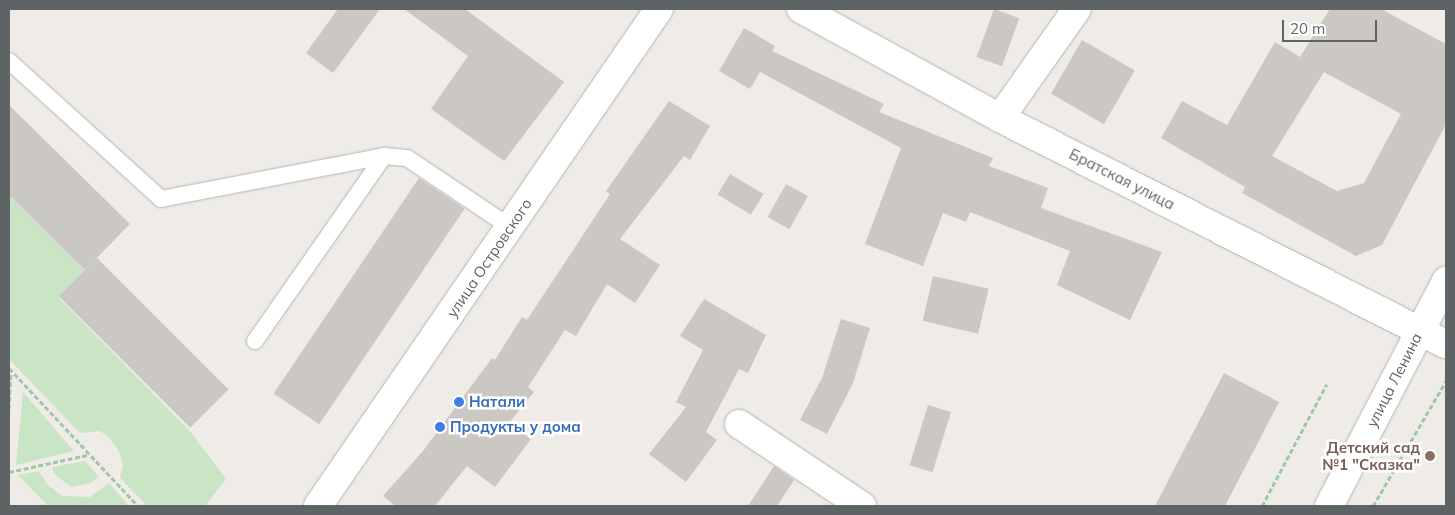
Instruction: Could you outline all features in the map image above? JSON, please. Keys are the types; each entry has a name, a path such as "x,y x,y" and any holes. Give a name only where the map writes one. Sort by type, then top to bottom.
{"street":[{"name":"улица Островского","path":"318,506 659,9"},
{"name":"Братская улица","path":"801,9 1000,118 1446,344"},
{"path":"1000,118 1077,9"},
{"name":"улица Ленина","path":"1329,506 1446,281"},
{"path":"739,424 862,506"}],"lane":[{"path":"9,61 161,199 384,156 407,158 510,227"},
{"path":"255,341 384,156"}],"path":[{"path":"9,409 10,370"},
{"path":"10,370 138,506"},
{"path":"1373,506 1446,381"},
{"path":"1262,506 1327,384"},
{"path":"9,472 88,454"}],"green space":[{"path":"9,195 85,270 58,297 189,430 226,479 205,506 147,506 120,478 123,465 119,452 109,437 100,431 80,433 9,359"},
{"path":"23,392 74,451 16,465"},
{"path":"85,461 99,477 91,483 71,487 54,474 52,467"},
{"path":"39,471 48,485 62,496 90,497 109,483 129,506 48,506 18,475"}],"building":[{"path":"338,9 380,9 333,73 306,53"},
{"path":"404,9 465,9 564,82 504,161 431,109 468,56"},
{"path":"994,9 1019,18 1002,66 977,57"},
{"path":"1330,9 1381,9 1446,44 1446,124 1382,245 1356,256 1242,193 1245,187 1161,138 1182,101 1227,125 1275,42 1300,57","holes":["1324,72 1401,114 1364,183 1337,191 1272,156"]},
{"path":"744,28 775,46 772,51 884,104 879,112 993,158 989,166 1048,188 1041,208 1162,252 1130,320 1057,285 1070,251 970,212 966,222 943,213 923,266 865,244 901,148 760,72 750,89 719,71"},
{"path":"1082,40 1135,70 1104,124 1051,94"},
{"path":"669,101 710,126 690,160 684,156 620,239 660,265 635,303 607,284 576,336 565,330 528,387 534,392 509,423 531,439 495,487 467,466 435,506 395,506 383,496 423,451 492,358 495,360 522,317 527,320 610,194 606,191"},
{"path":"9,105 130,224 85,270 9,195"},
{"path":"730,174 763,194 751,215 718,195"},
{"path":"419,178 465,209 319,424 274,394"},
{"path":"786,184 808,196 789,229 768,217"},
{"path":"97,258 229,390 190,428 59,296"},
{"path":"933,276 989,289 978,334 923,321"},
{"path":"704,299 766,335 748,373 739,369 706,432 717,440 686,482 649,454 686,407 676,402 703,350 680,336"},
{"path":"841,319 870,328 853,383 827,434 800,420 822,378"},
{"path":"1224,373 1279,402 1225,506 1155,506"},
{"path":"928,405 951,412 933,472 910,465"},
{"path":"774,466 794,480 777,506 748,506"}],"place":[{"name":"Натали","path":"459,402"},
{"name":"Продукты у дома","path":"440,427"},
{"name":"Детский сад №1 \"Сказка\"","path":"1430,456"}]}
